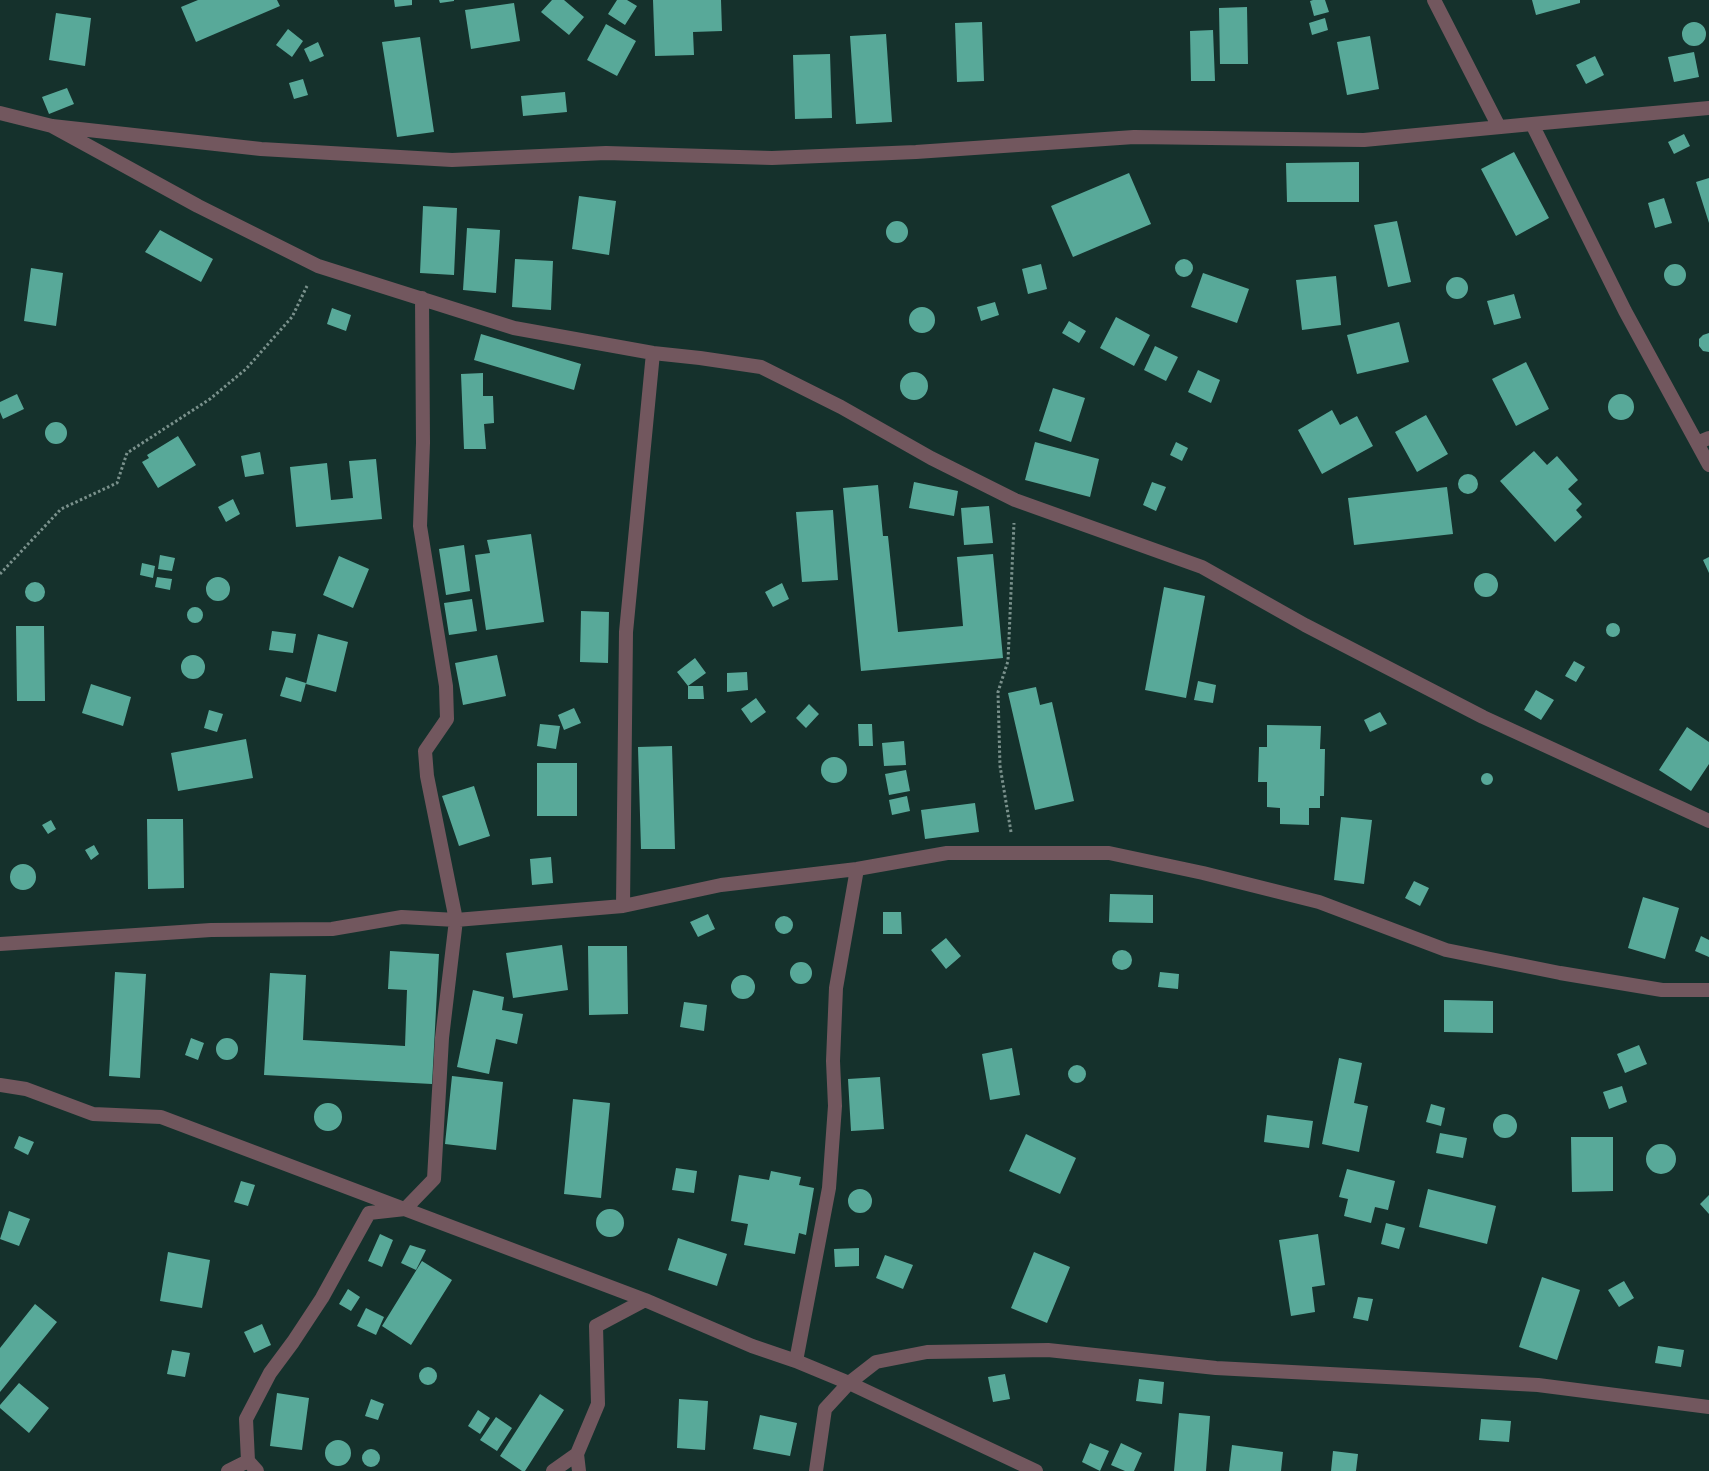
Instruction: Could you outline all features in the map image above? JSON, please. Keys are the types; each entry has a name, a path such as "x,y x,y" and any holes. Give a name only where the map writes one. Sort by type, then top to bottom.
{"street":[{"path":"1434,0 1499,127"},
{"path":"0,113 52,126 261,149 452,160 606,154 772,158 916,152 1134,137 1364,140 1709,108"},
{"path":"1532,124 1625,311 1703,440 1709,465"},
{"path":"52,126 198,206 318,266 514,328 652,353 761,367 842,408 931,458 1015,500 1202,567 1305,625 1483,717 1709,821"},
{"path":"228,1471 253,1466 246,1419 270,1373 322,1298 369,1213 405,1209 434,1179 442,1038 456,920 426,767 425,751 447,719 446,686 420,526 423,442 422,298"},
{"path":"623,906 626,632 652,353"},
{"path":"0,944 211,930 332,929 402,917 456,920 623,906 721,885 857,869 947,853 1109,853 1203,873 1319,902 1446,950 1560,973 1662,990 1709,990"},
{"path":"796,1361 829,1188 835,1106 833,1061 836,988 857,869"},
{"path":"0,1084 26,1089 93,1114 160,1116 645,1300 752,1346 796,1361 849,1383 1036,1471"},
{"path":"579,1471 577,1454 598,1404 596,1326 645,1300"},
{"path":"816,1471 825,1409 849,1383 876,1362 927,1352 1048,1350 1216,1368 1538,1385 1709,1407"},
{"path":"553,1471 577,1454"}],"path":[{"path":"0,574 61,509 117,482 127,452 210,399 246,369 292,317 318,266"},
{"path":"1014,852 1000,766 998,692 1008,661 1015,500"}],"building":[{"path":"198,0 277,0 280,6 196,42 181,7"},
{"path":"394,0 412,0 412,5 395,7"},
{"path":"439,0 454,0 454,1 440,3"},
{"path":"552,0 564,0 584,17 569,35 541,12"},
{"path":"617,0 627,0 637,6 625,25 608,14"},
{"path":"653,0 721,0 722,31 693,32 694,55 655,56"},
{"path":"1325,0 1329,12 1314,16 1310,1"},
{"path":"1532,0 1580,0 1580,3 1536,15"},
{"path":"514,3 520,41 471,49 465,10"},
{"path":"1247,7 1248,64 1220,64 1219,8"},
{"path":"56,13 91,18 85,66 49,60"},
{"path":"1325,18 1328,30 1312,35 1309,23"},
{"path":"982,22 984,81 957,82 955,23"},
{"path":"1694,22 1702,26 1706,34 1702,42 1694,46 1686,42 1682,34 1686,26"},
{"path":"606,24 636,41 617,76 587,60"},
{"path":"288,29 303,41 292,57 276,45"},
{"path":"1213,30 1215,81 1191,81 1190,31"},
{"path":"886,34 892,122 856,124 850,36"},
{"path":"1370,36 1379,89 1347,95 1337,42"},
{"path":"420,37 434,132 397,137 382,42"},
{"path":"318,42 324,56 310,62 304,49"},
{"path":"1694,52 1699,77 1674,82 1668,57"},
{"path":"830,54 832,118 795,119 793,55"},
{"path":"1595,56 1604,75 1586,84 1576,65"},
{"path":"303,79 308,95 294,99 289,83"},
{"path":"67,88 74,104 49,114 42,97"},
{"path":"565,92 567,112 523,116 521,96"},
{"path":"1684,134 1690,146 1674,154 1668,142"},
{"path":"1514,152 1549,218 1516,236 1481,169"},
{"path":"1359,162 1359,202 1287,202 1286,163"},
{"path":"1129,173 1151,224 1073,257 1051,206"},
{"path":"1709,178 1709,223 1696,182"},
{"path":"579,196 616,201 609,255 572,249"},
{"path":"1664,198 1672,223 1655,228 1648,203"},
{"path":"423,206 457,208 454,275 420,273"},
{"path":"897,221 905,224 908,232 905,240 897,243 889,240 886,232 889,224"},
{"path":"1397,221 1411,282 1388,287 1374,225"},
{"path":"467,228 500,230 496,293 463,290"},
{"path":"160,230 213,259 201,282 145,252"},
{"path":"515,259 553,261 551,310 512,307"},
{"path":"1180,259 1188,259 1193,264 1191,275 1180,277 1175,272 1175,264"},
{"path":"1041,264 1047,289 1028,294 1022,269"},
{"path":"1675,264 1685,271 1686,275 1679,285 1675,286 1665,279 1664,275 1671,265"},
{"path":"31,268 63,273 56,326 24,321"},
{"path":"1203,273 1249,289 1237,323 1191,307"},
{"path":"1336,276 1341,325 1302,330 1296,280"},
{"path":"1457,277 1465,280 1468,288 1465,296 1457,299 1449,296 1446,288 1449,280"},
{"path":"1514,294 1521,318 1494,325 1487,301"},
{"path":"995,302 999,315 981,321 977,307"},
{"path":"922,307 931,311 935,320 931,329 922,333 913,329 909,320 913,311"},
{"path":"332,308 351,315 346,331 327,324"},
{"path":"1116,317 1150,335 1134,366 1100,348"},
{"path":"1069,321 1086,331 1079,343 1062,333"},
{"path":"1399,322 1409,362 1357,374 1347,335"},
{"path":"1709,333 1709,352 1703,351 1699,346 1699,339"},
{"path":"481,334 581,364 574,390 474,360"},
{"path":"1155,346 1178,357 1166,381 1144,370"},
{"path":"1526,362 1549,409 1516,426 1492,379"},
{"path":"1198,370 1220,380 1211,403 1188,392"},
{"path":"914,372 924,376 928,386 924,396 914,400 904,396 900,386 904,376"},
{"path":"483,373 483,396 493,396 494,423 484,424 486,449 464,449 461,374"},
{"path":"1053,388 1085,398 1071,442 1039,431"},
{"path":"17,394 24,409 3,419 0,412 0,402"},
{"path":"1621,394 1630,398 1634,407 1630,416 1621,420 1612,416 1608,407 1612,398"},
{"path":"1332,410 1340,425 1357,416 1373,446 1322,474 1298,430"},
{"path":"1426,415 1448,454 1417,472 1395,432"},
{"path":"56,422 64,425 67,433 64,441 56,444 48,441 45,433 48,425"},
{"path":"178,436 196,465 158,488 142,462 149,458 147,455"},
{"path":"1035,442 1099,459 1090,497 1025,480"},
{"path":"1176,442 1188,448 1182,461 1170,455"},
{"path":"1534,451 1547,465 1557,456 1578,480 1568,489 1582,504 1576,510 1582,517 1555,542 1500,481"},
{"path":"260,452 264,474 245,477 241,456"},
{"path":"376,459 382,519 296,527 290,467 327,463 331,500 353,498 349,461"},
{"path":"1468,474 1475,477 1478,484 1475,491 1468,494 1461,491 1458,484 1461,477"},
{"path":"914,482 958,491 954,516 909,508"},
{"path":"1152,482 1166,487 1156,511 1143,505"},
{"path":"878,485 883,536 888,536 898,632 963,626 957,557 993,554 1003,658 861,671 843,488"},
{"path":"1447,487 1453,534 1354,545 1348,498"},
{"path":"233,499 240,514 226,522 218,507"},
{"path":"989,506 993,543 964,545 961,508"},
{"path":"833,510 838,580 802,582 796,512"},
{"path":"531,534 544,622 486,630 475,555 490,553 487,540"},
{"path":"464,545 470,591 446,595 439,549"},
{"path":"160,555 175,558 172,571 158,569"},
{"path":"339,556 369,569 353,608 323,595"},
{"path":"1709,557 1709,573 1703,560"},
{"path":"142,563 155,566 153,578 140,575"},
{"path":"1486,573 1494,577 1498,585 1494,593 1486,597 1478,593 1474,585 1478,577"},
{"path":"157,577 172,579 170,590 155,587"},
{"path":"218,577 223,578 229,584 229,594 223,600 218,601 213,600 207,594 206,589 207,584 213,578"},
{"path":"35,582 42,585 45,592 42,599 35,602 28,599 25,592 28,585"},
{"path":"782,583 789,599 773,607 765,592"},
{"path":"1164,587 1205,596 1186,698 1145,690"},
{"path":"472,599 477,631 449,635 444,603"},
{"path":"195,607 201,609 203,615 201,621 195,623 189,621 187,615 189,609"},
{"path":"581,611 609,612 608,663 580,662"},
{"path":"1610,623 1616,623 1620,630 1616,637 1610,637 1606,633 1606,627"},
{"path":"16,626 44,626 45,701 17,701"},
{"path":"272,631 296,634 293,653 269,650"},
{"path":"318,634 348,642 336,692 306,684"},
{"path":"193,655 198,656 204,662 204,672 198,678 193,679 188,678 182,672 181,667 182,662 188,656"},
{"path":"497,655 506,696 463,705 455,663"},
{"path":"695,658 706,673 688,686 677,672"},
{"path":"1574,661 1585,667 1576,682 1565,676"},
{"path":"747,672 748,690 727,692 727,673"},
{"path":"286,677 306,683 301,702 280,696"},
{"path":"1198,681 1216,685 1213,703 1194,700"},
{"path":"91,684 131,697 123,726 82,713"},
{"path":"688,686 703,686 704,699 688,699"},
{"path":"1036,687 1040,705 1052,702 1074,801 1035,810 1008,693"},
{"path":"1536,690 1554,700 1541,720 1524,710"},
{"path":"756,698 766,712 751,723 741,709"},
{"path":"809,704 819,714 806,728 796,718"},
{"path":"574,708 581,723 564,730 558,715"},
{"path":"209,710 223,714 217,732 204,728"},
{"path":"1380,712 1387,724 1370,732 1364,720"},
{"path":"540,724 560,726 556,749 537,746"},
{"path":"858,724 872,724 873,746 859,746"},
{"path":"1267,725 1321,726 1320,749 1325,749 1324,796 1320,796 1320,808 1309,808 1309,825 1280,824 1280,808 1267,807 1267,782 1258,782 1259,747 1267,747"},
{"path":"1687,727 1709,742 1709,764 1691,791 1659,770"},
{"path":"246,739 253,778 178,791 171,753"},
{"path":"904,741 906,765 884,766 882,743"},
{"path":"672,746 675,849 641,849 638,747"},
{"path":"834,757 843,761 847,770 843,779 834,783 825,779 821,770 825,761"},
{"path":"537,763 577,763 577,816 537,816"},
{"path":"906,770 910,791 889,795 885,774"},
{"path":"1485,773 1489,773 1493,779 1489,785 1485,785 1481,781 1481,777"},
{"path":"474,786 490,836 459,846 442,796"},
{"path":"907,796 910,811 892,815 889,800"},
{"path":"975,803 979,832 925,839 921,810"},
{"path":"1341,817 1372,820 1364,884 1334,880"},
{"path":"147,819 183,819 184,888 148,889"},
{"path":"51,820 56,829 48,834 42,825"},
{"path":"94,845 99,854 91,860 85,850"},
{"path":"551,857 553,883 532,885 530,859"},
{"path":"23,864 32,868 36,877 32,886 23,890 14,886 10,877 14,868"},
{"path":"1414,881 1429,888 1420,906 1405,898"},
{"path":"1110,894 1153,895 1153,923 1109,922"},
{"path":"1643,897 1679,908 1665,959 1628,948"},
{"path":"883,912 901,912 902,934 883,934"},
{"path":"708,914 715,929 698,937 690,922"},
{"path":"784,916 790,919 793,925 790,931 784,934 778,931 775,925 778,919"},
{"path":"1701,936 1709,940 1709,957 1695,951"},
{"path":"946,938 961,956 946,969 931,950"},
{"path":"562,945 568,990 513,998 506,953"},
{"path":"588,946 627,946 628,1014 589,1015"},
{"path":"1122,950 1129,953 1132,960 1129,967 1122,970 1115,967 1112,960 1115,953"},
{"path":"390,951 439,954 432,1084 264,1075 270,973 306,975 303,1040 405,1046 407,990 388,989"},
{"path":"797,962 805,962 812,969 812,977 805,984 797,984 790,977 790,969"},
{"path":"115,972 146,974 140,1078 109,1076"},
{"path":"1160,972 1179,974 1178,989 1158,987"},
{"path":"743,975 751,979 755,987 751,995 743,999 735,995 731,987 735,979"},
{"path":"473,990 504,997 502,1010 523,1014 517,1044 496,1039 489,1074 457,1067"},
{"path":"1444,1000 1493,1001 1493,1033 1444,1032"},
{"path":"684,1002 707,1005 704,1031 680,1027"},
{"path":"191,1038 204,1043 198,1060 185,1055"},
{"path":"227,1038 235,1041 238,1049 235,1057 227,1060 219,1057 216,1049 219,1041"},
{"path":"1639,1045 1647,1064 1625,1073 1617,1054"},
{"path":"1012,1048 1020,1095 990,1100 982,1054"},
{"path":"1339,1058 1362,1063 1354,1103 1368,1106 1359,1152 1322,1144"},
{"path":"1073,1065 1081,1065 1086,1070 1084,1081 1073,1083 1068,1078 1068,1070"},
{"path":"452,1076 503,1082 496,1150 445,1144"},
{"path":"880,1077 884,1129 851,1131 848,1079"},
{"path":"1622,1086 1627,1102 1609,1109 1603,1092"},
{"path":"573,1099 610,1103 601,1198 564,1194"},
{"path":"328,1103 338,1107 342,1117 338,1127 328,1131 318,1127 314,1117 318,1107"},
{"path":"1431,1104 1445,1108 1441,1126 1426,1122"},
{"path":"1505,1114 1510,1115 1516,1121 1516,1131 1510,1137 1505,1138 1500,1137 1494,1131 1493,1126 1494,1121 1500,1115"},
{"path":"1267,1115 1313,1121 1309,1148 1264,1142"},
{"path":"1440,1133 1467,1138 1463,1158 1436,1153"},
{"path":"1026,1134 1076,1158 1060,1194 1009,1171"},
{"path":"19,1136 34,1142 28,1155 14,1148"},
{"path":"1571,1137 1613,1137 1613,1191 1572,1192"},
{"path":"1661,1144 1672,1148 1676,1159 1672,1170 1661,1174 1650,1170 1646,1159 1650,1148"},
{"path":"676,1168 697,1171 694,1193 672,1190"},
{"path":"1347,1169 1395,1181 1388,1210 1375,1207 1371,1223 1344,1216 1348,1199 1339,1197"},
{"path":"771,1171 801,1177 799,1185 814,1188 806,1235 799,1233 795,1254 744,1245 748,1224 731,1221 739,1175 769,1180"},
{"path":"241,1181 255,1185 248,1206 234,1202"},
{"path":"860,1189 868,1193 872,1201 868,1209 860,1213 852,1209 848,1201 852,1193"},
{"path":"1428,1189 1496,1206 1487,1244 1419,1227"},
{"path":"1709,1195 1709,1214 1700,1204"},
{"path":"610,1209 620,1213 624,1223 620,1233 610,1237 600,1233 596,1223 600,1213"},
{"path":"9,1211 30,1219 19,1246 0,1239"},
{"path":"1386,1223 1405,1228 1399,1249 1381,1244"},
{"path":"380,1234 393,1240 382,1267 368,1261"},
{"path":"1318,1234 1325,1285 1312,1287 1315,1312 1291,1316 1279,1240"},
{"path":"678,1238 727,1254 717,1286 668,1270"},
{"path":"410,1245 426,1250 416,1270 401,1263"},
{"path":"859,1248 859,1266 835,1267 834,1249"},
{"path":"168,1252 210,1260 202,1308 160,1301"},
{"path":"1034,1252 1070,1267 1047,1323 1011,1308"},
{"path":"885,1255 913,1265 903,1289 876,1278"},
{"path":"422,1261 452,1280 411,1345 382,1326"},
{"path":"1542,1277 1580,1290 1557,1360 1519,1347"},
{"path":"1624,1281 1634,1298 1619,1307 1608,1290"},
{"path":"348,1289 360,1297 351,1311 339,1304"},
{"path":"1358,1297 1373,1299 1368,1321 1353,1318"},
{"path":"35,1304 57,1322 0,1392 0,1348"},
{"path":"366,1308 384,1317 376,1335 357,1326"},
{"path":"262,1324 271,1345 254,1353 244,1332"},
{"path":"1658,1346 1684,1350 1681,1367 1655,1363"},
{"path":"172,1350 190,1353 185,1377 167,1374"},
{"path":"424,1367 432,1367 437,1372 435,1383 424,1385 419,1380 419,1372"},
{"path":"1005,1374 1010,1399 993,1402 988,1377"},
{"path":"1139,1379 1164,1382 1162,1404 1136,1401"},
{"path":"19,1383 49,1408 29,1433 0,1408 0,1405"},
{"path":"277,1393 309,1398 302,1450 270,1446"},
{"path":"540,1394 564,1410 525,1471 522,1471 500,1456"},
{"path":"371,1399 384,1404 378,1420 365,1416"},
{"path":"679,1399 708,1401 705,1450 677,1448"},
{"path":"478,1410 490,1418 480,1434 468,1426"},
{"path":"1179,1413 1210,1416 1206,1471 1174,1471"},
{"path":"760,1415 797,1423 790,1456 753,1449"},
{"path":"496,1417 512,1428 497,1451 480,1440"},
{"path":"1481,1419 1511,1421 1509,1442 1479,1440"},
{"path":"338,1440 347,1444 351,1453 347,1462 338,1466 329,1462 325,1453 329,1444"},
{"path":"1090,1443 1109,1451 1100,1471 1082,1462"},
{"path":"1121,1443 1142,1453 1134,1471 1125,1471 1111,1465"},
{"path":"1232,1445 1283,1452 1281,1471 1229,1471"},
{"path":"371,1449 379,1454 380,1458 375,1466 371,1467 363,1462 362,1458 367,1450"},
{"path":"1333,1451 1358,1454 1356,1471 1331,1471"}]}
